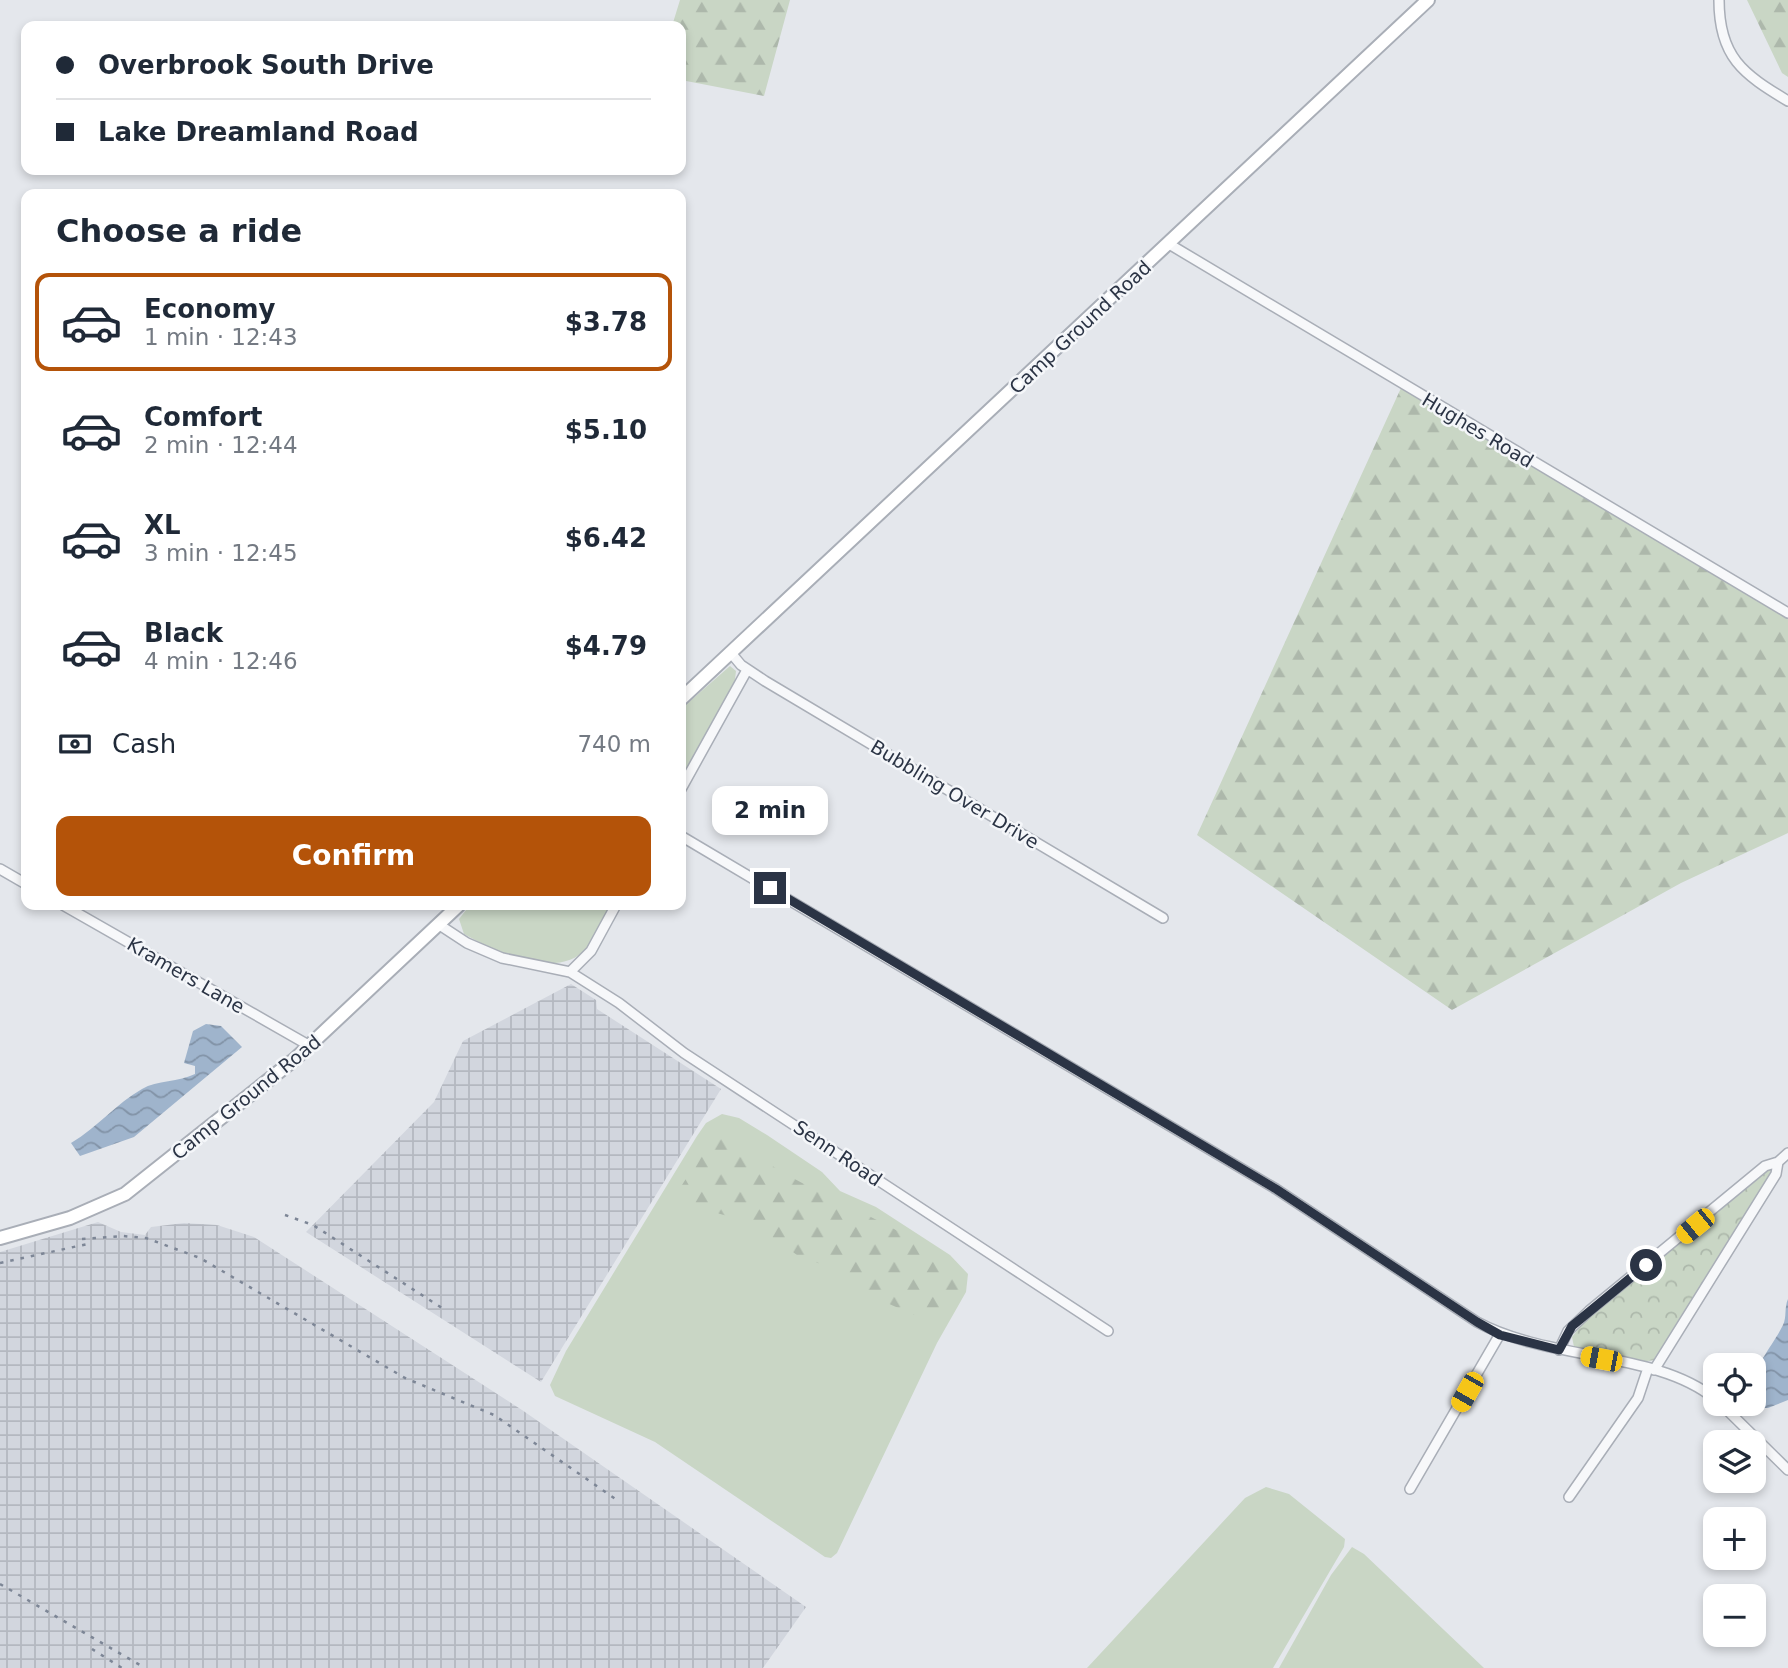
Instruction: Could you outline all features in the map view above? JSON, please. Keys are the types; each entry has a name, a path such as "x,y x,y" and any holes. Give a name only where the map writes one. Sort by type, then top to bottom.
{"street":[{"name":"Camp Ground Road","path":"686,694 1428,0"},
{"path":"1719,0 1723,38 1731,55 1748,76 1788,101"},
{"name":"Hughes Road","path":"1169,244 1788,613"},
{"path":"686,780 747,670 731,653"},
{"name":"Bubbling Over Drive","path":"747,670 1163,918"},
{"path":"686,839 1276,1189 1500,1335 1651,1369 1692,1383 1703,1391"},
{"path":"0,869 21,881"},
{"name":"Kramers Lane","path":"72,910 310,1046"},
{"name":"Camp Ground Road","path":"0,1238 71,1218 125,1194 310,1046 453,910"},
{"path":"438,924 467,943 502,958 570,972 591,951 612,910"},
{"name":"Senn Road","path":"570,972 619,1003 684,1053 1108,1331"},
{"path":"1559,1350 1568,1331 1589,1311 1765,1166 1779,1162 1788,1153"},
{"path":"1569,1497 1638,1398 1651,1369 1776,1174 1779,1162"},
{"path":"1410,1489 1500,1335"},
{"path":"1733,1416 1788,1470"}],"shaded area":[{"path":"571,984 596,1000 597,1009 721,1089 541,1382 306,1232 434,1102 463,1041"},
{"path":"98,1222 121,1232 145,1235 151,1227 184,1223 217,1225 254,1237 522,1410 806,1607 763,1668 0,1668 0,1252"}],"green space":[{"path":"680,0 790,0 764,96 686,81 686,21 674,21"},
{"path":"1747,0 1788,0 1788,77 1782,73"},
{"path":"1401,388 1788,616 1788,833 1681,883 1452,1010 1197,835"},
{"path":"730,666 736,671 734,687 686,773 686,705"},
{"path":"466,910 608,910 587,948 574,958 559,963 526,960 492,948 464,934 459,919"},
{"path":"722,1114 739,1118 767,1135 822,1172 840,1191 876,1207 950,1255 968,1274 966,1292 937,1343 837,1553 831,1558 825,1557 655,1442 555,1396 550,1385 566,1351 697,1136 706,1123"},
{"path":"715,1137 745,1149 791,1177 900,1232 960,1273 965,1282 938,1337 933,1323 880,1300 818,1263 804,1260 752,1223 678,1202 682,1185 711,1139"},
{"path":"1770,1169 1772,1172 1655,1360 1640,1362 1574,1347 1572,1337 1584,1322"},
{"path":"1266,1487 1289,1494 1345,1539 1344,1547 1273,1668 1087,1668 1245,1498"},
{"path":"1352,1547 1364,1554 1484,1668 1279,1668 1331,1575"}],"water":[{"path":"206,1024 221,1026 242,1047 134,1137 80,1156 71,1143 133,1095 148,1086 195,1074 195,1066 184,1063 193,1031"},
{"path":"1788,1299 1788,1400 1766,1408 1766,1353 1783,1325"}],"railway":[{"path":"285,1215 313,1225 442,1308"},
{"path":"82,1239 123,1236 146,1238 200,1258 405,1378 494,1415 617,1500"},
{"path":"0,1263 92,1243"},
{"path":"0,1584 145,1668"},
{"path":"92,1649 122,1668"}],"route":[{"path":"770,888 1276,1189 1500,1335 1559,1350 1572,1326 1646,1265"}]}
